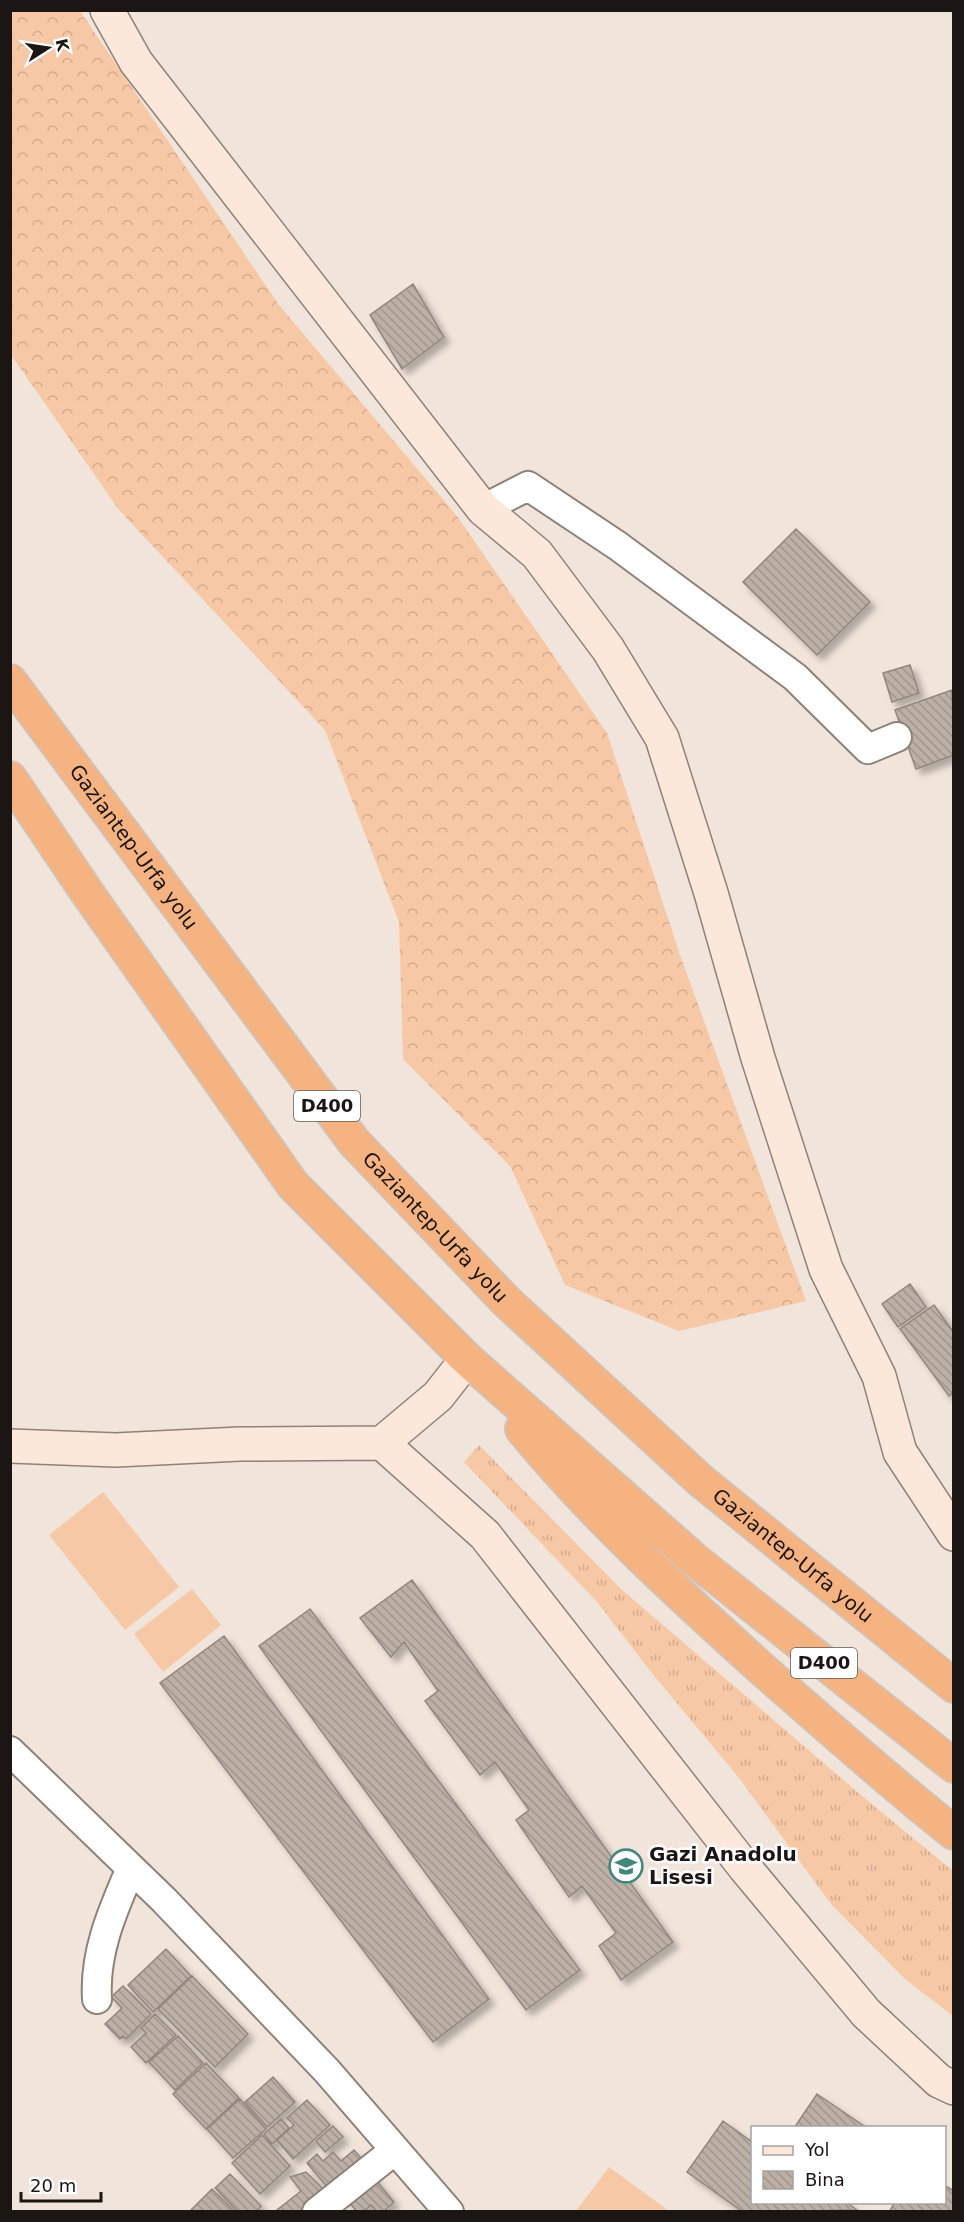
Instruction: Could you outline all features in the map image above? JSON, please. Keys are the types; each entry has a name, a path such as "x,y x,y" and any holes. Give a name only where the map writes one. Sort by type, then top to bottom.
{"highway":[{"name":"Gaziantep-Urfa yolu","path":"10,681 354,1142 507,1302 700,1480 954,1686"},
{"name":"D400","path":"10,778 86,891 292,1185 467,1359 695,1560 954,1766"},
{"path":"467,1359 559,1474 679,1594 896,1788 954,1833"}],"street":[{"path":"107,10 136,62 483,509 537,554 608,649 662,738 711,893 758,1058 826,1269 879,1376 900,1452 954,1534"},
{"path":"483,509 528,486 618,546 795,677 868,749 897,737"},
{"path":"10,1446 116,1450 240,1444 382,1443 438,1396 467,1359"},
{"path":"382,1443 485,1535 746,1869 866,2013 939,2081 954,2088"},
{"path":"10,1750 131,1868 327,2071 449,2211"},
{"path":"97,1999 96,1975 109,1918 131,1868"},
{"path":"317,2211 395,2150"}],"green space":[{"path":"10,11 80,11 279,305 457,516 607,733 680,955 806,1301 679,1331 565,1285 510,1166 403,1059 399,922 325,730 119,510 11,355"},
{"path":"479,1445 621,1589 953,1871 953,2016 905,1979 831,1904 739,1778 651,1672 597,1602 464,1462"},
{"path":"103,1492 179,1587 125,1630 49,1535"},
{"path":"192,1589 221,1625 163,1672 134,1634"},
{"path":"609,2167 669,2211 576,2211"}],"building":[{"path":"413,284 444,337 402,369 370,315"},
{"path":"796,529 870,602 817,655 743,582"},
{"path":"910,665 919,693 892,702 883,673"},
{"path":"952,690 954,755 916,769 895,710"},
{"path":"910,1284 926,1307 898,1327 882,1304"},
{"path":"934,1305 954,1333 954,1392 949,1396 900,1329"},
{"path":"412,1580 673,1942 621,1980 599,1946 616,1933 582,1886 569,1897 516,1820 529,1810 495,1762 480,1775 425,1701 438,1691 404,1642 391,1657 360,1618"},
{"path":"310,1609 580,1970 526,2010 259,1646"},
{"path":"224,1636 489,1999 433,2042 160,1683"},
{"path":"166,1949 191,1976 153,2012 128,1985"},
{"path":"192,1976 248,2034 215,2067 158,2009"},
{"path":"123,1986 151,2014 126,2039 123,2036 120,2039 105,2024 122,2008 111,1997"},
{"path":"155,2014 176,2035 146,2063 131,2047 146,2033 141,2028"},
{"path":"178,2036 203,2063 175,2090 149,2062"},
{"path":"206,2063 239,2098 206,2129 173,2094"},
{"path":"273,2077 295,2102 267,2127 245,2102"},
{"path":"817,2094 864,2126 795,2126"},
{"path":"240,2099 266,2129 233,2158 207,2129"},
{"path":"307,2100 330,2125 293,2159 277,2140 294,2125 287,2118"},
{"path":"281,2119 289,2128 272,2144 264,2134"},
{"path":"723,2121 751,2141 751,2204 849,2204 857,2210 743,2212 687,2172"},
{"path":"333,2126 343,2137 325,2152 316,2141"},
{"path":"262,2135 290,2166 260,2194 232,2163"},
{"path":"354,2150 367,2165 333,2194 307,2163 317,2154 323,2161 333,2152 341,2161"},
{"path":"306,2172 327,2193 303,2212 278,2212 277,2210 301,2191 290,2177"},
{"path":"370,2173 394,2202 383,2212 377,2212 371,2205 363,2212 357,2212 343,2195"},
{"path":"230,2174 261,2206 256,2212 238,2212 215,2188"},
{"path":"946,2186 954,2191 954,2212 889,2212 894,2204 946,2204"},
{"path":"212,2189 235,2212 189,2212"}],"place":[{"name":"Gazi Anadolu Lisesi","path":"626,1866"}]}
